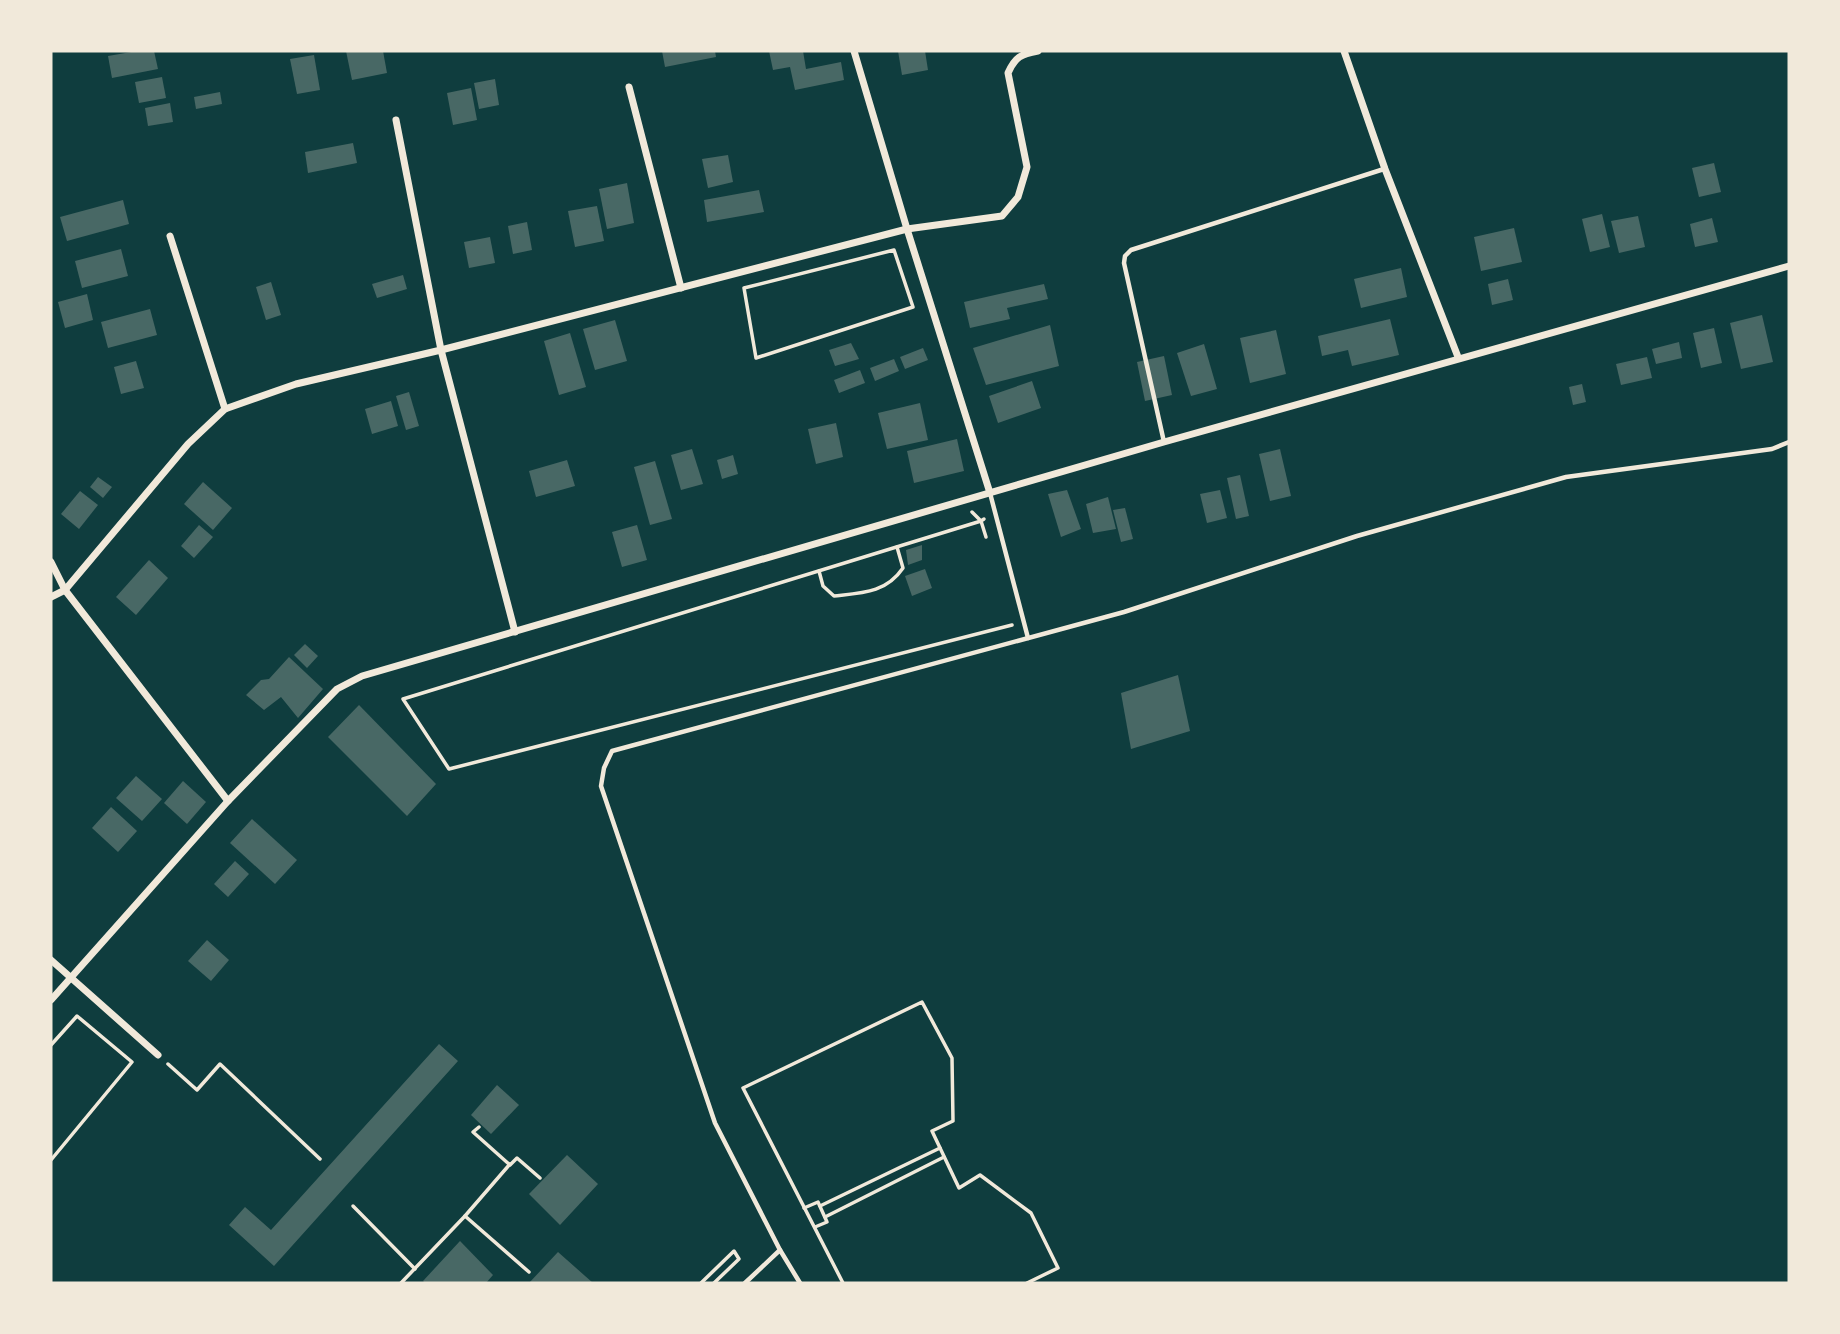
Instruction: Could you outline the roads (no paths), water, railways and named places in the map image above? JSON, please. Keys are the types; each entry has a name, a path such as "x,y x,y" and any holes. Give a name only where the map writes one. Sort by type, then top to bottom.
{"street":[{"path":"855,51 907,229 990,493"},
{"path":"51,597 65,590 188,444 225,409 296,384 441,351 907,229 1002,216 1011,207 1023,186 1027,167 1008,74 1013,62 1022,54 1038,51"},
{"path":"1343,51 1385,169 1458,357"},
{"path":"629,87 681,288"},
{"path":"396,120 441,351 515,632"},
{"path":"170,236 225,409"},
{"path":"51,1000 228,801 337,689 362,676 1458,357 1789,266"},
{"path":"51,562 65,590 228,801"},
{"path":"51,960 158,1055"}],"lane":[{"path":"1164,442 1124,263 1125,256 1131,250 1385,169"},
{"path":"800,1283 779,1250 715,1123 601,786 604,768 612,751 1124,612 1357,536 1566,477 1772,449 1789,442"},
{"path":"990,493 1028,638"},
{"path":"745,1283 779,1250"}]}
